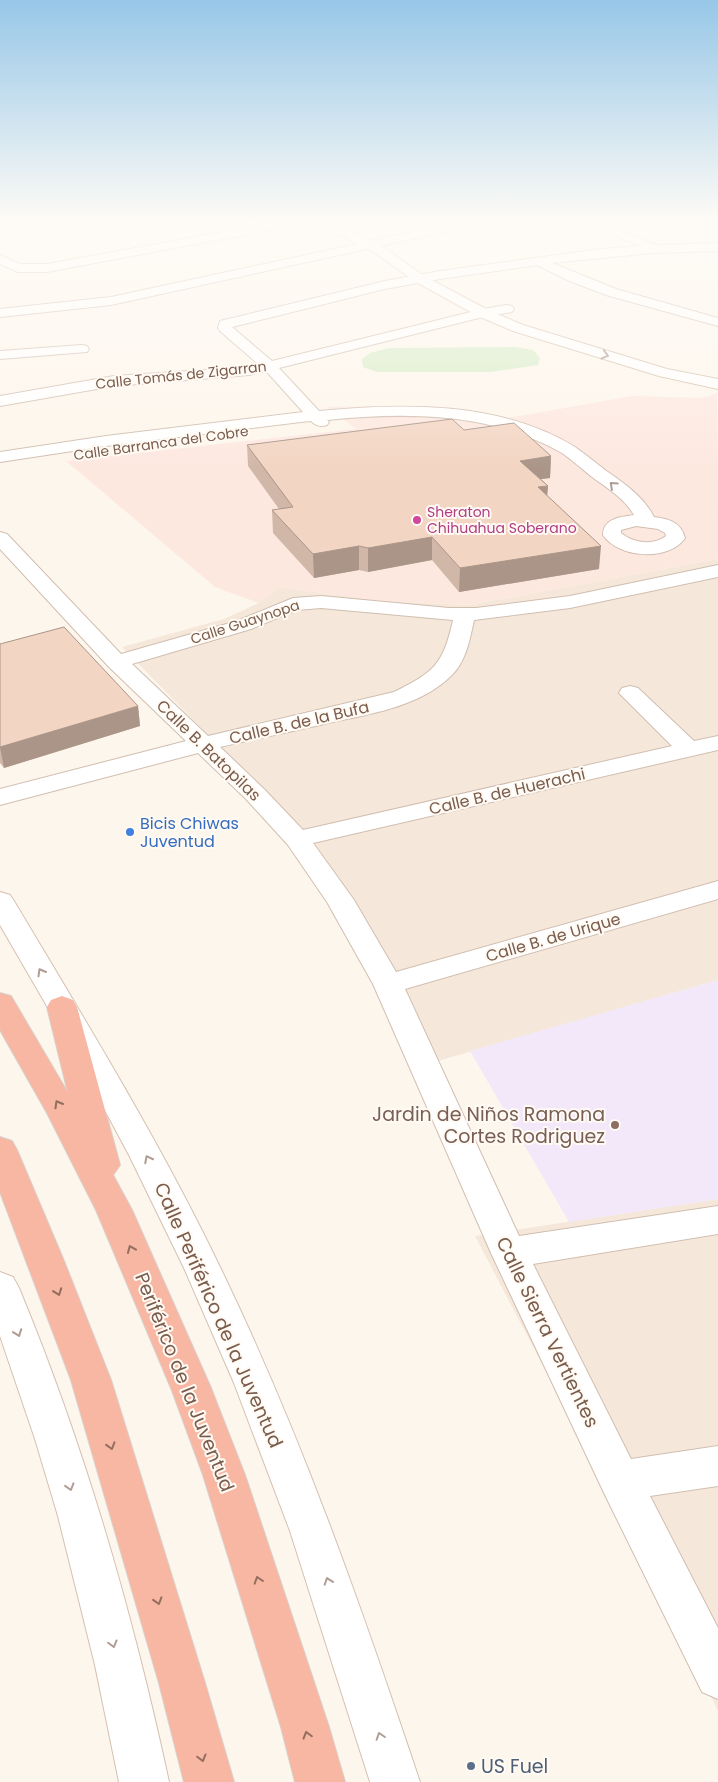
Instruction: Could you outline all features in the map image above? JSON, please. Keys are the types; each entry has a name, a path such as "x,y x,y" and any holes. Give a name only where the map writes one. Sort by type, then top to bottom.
{"highway":[{"name":"Periférico de la Juventud","path":"0,1003 62,1111 114,1210 191,1388 224,1475 305,1727 320,1782"},
{"path":"62,1007 114,1210"},
{"path":"0,1150 46,1261 91,1380 182,1683 209,1782"},
{"path":"0,1198 46,1261"}],"street":[{"path":"0,313 100,302"},
{"path":"315,302 234,320 225,324 225,328 270,366 318,419"},
{"path":"463,302 483,313 555,340 664,372 718,384"},
{"path":"492,302 507,310 634,350"},
{"path":"647,302 718,322"},
{"name":"Calle Tomás de Zigarran","path":"0,400 114,381 231,372 270,366 483,313 507,310"},
{"path":"0,355 82,349"},
{"path":"695,366 718,371"},
{"path":"427,416 469,424 502,433 525,442 547,454 593,489"},
{"path":"427,416 466,416 508,425 567,450 611,482 637,506 646,520"},
{"name":"Calle Barranca del Cobre","path":"0,457 76,450 318,419 427,416"},
{"name":"Calle Barranca del Cobre","path":"0,466 76,450"},
{"path":"613,508 627,521"},
{"path":"646,520 669,527 676,534 676,538 667,544 651,547 625,543 614,538 611,531 615,526 627,521 646,520"},
{"name":"Calle B. Batopilas","path":"0,538 117,662 204,744 297,839 340,900 388,984"},
{"path":"465,614 505,611 570,602 718,571"},
{"path":"697,576 718,592"},
{"name":"Calle Guaynopa","path":"117,662 244,625 293,604 321,602 465,614"},
{"name":"Calle B. de la Bufa","path":"0,797 204,744 371,706 402,697 420,688 445,670 458,646 465,614"},
{"path":"630,693 689,750"},
{"name":"Calle B. de Huerachi","path":"297,839 718,743"},
{"name":"Calle B. de Urique","path":"388,984 718,890"},
{"name":"Calle Periférico de la Juventud","path":"0,901 106,1080 144,1151 189,1241 255,1383 300,1499 394,1782"},
{"name":"Calle Sierra Vertientes","path":"388,984 509,1253 620,1482 718,1676"},
{"path":"509,1253 718,1220"},
{"path":"0,1288 46,1411 81,1524 132,1720 144,1782"},
{"path":"620,1482 718,1466"}],"shaded area":[{"path":"717,393 718,559 468,605 382,601 278,587 259,603 215,587 66,461 356,429 327,407 381,406 430,408 476,412 502,419 633,396 704,398"},
{"path":"718,559 718,980 438,1061 287,816 122,647 224,619 259,603 278,587 382,601 468,605"},
{"name":"Jardin de Niños Ramona Cortes Rodriguez","path":"718,980 718,1199 569,1222 470,1051"},
{"path":"718,1199 718,1711 677,1622 475,1236"}],"green space":[{"path":"516,347 533,350 540,358 538,365 490,372 377,372 363,367 362,359 370,353 389,348"}],"building":[{"name":"Sheraton Chihuahua Soberano","path":"452,419 464,430 514,423 551,456 520,461 548,486 538,487 601,546 460,568 432,537 368,548 359,546 313,554 272,510 293,507 247,445"},
{"path":"64,627 138,706 0,747 0,644"}],"place":[{"name":"Sheraton Chihuahua Soberano","path":"417,520"},
{"name":"Bicis Chiwas Juventud","path":"130,832"},
{"name":"Jardin de Niños Ramona Cortes Rodriguez","path":"615,1125"},
{"name":"US Fuel","path":"471,1766"}]}
